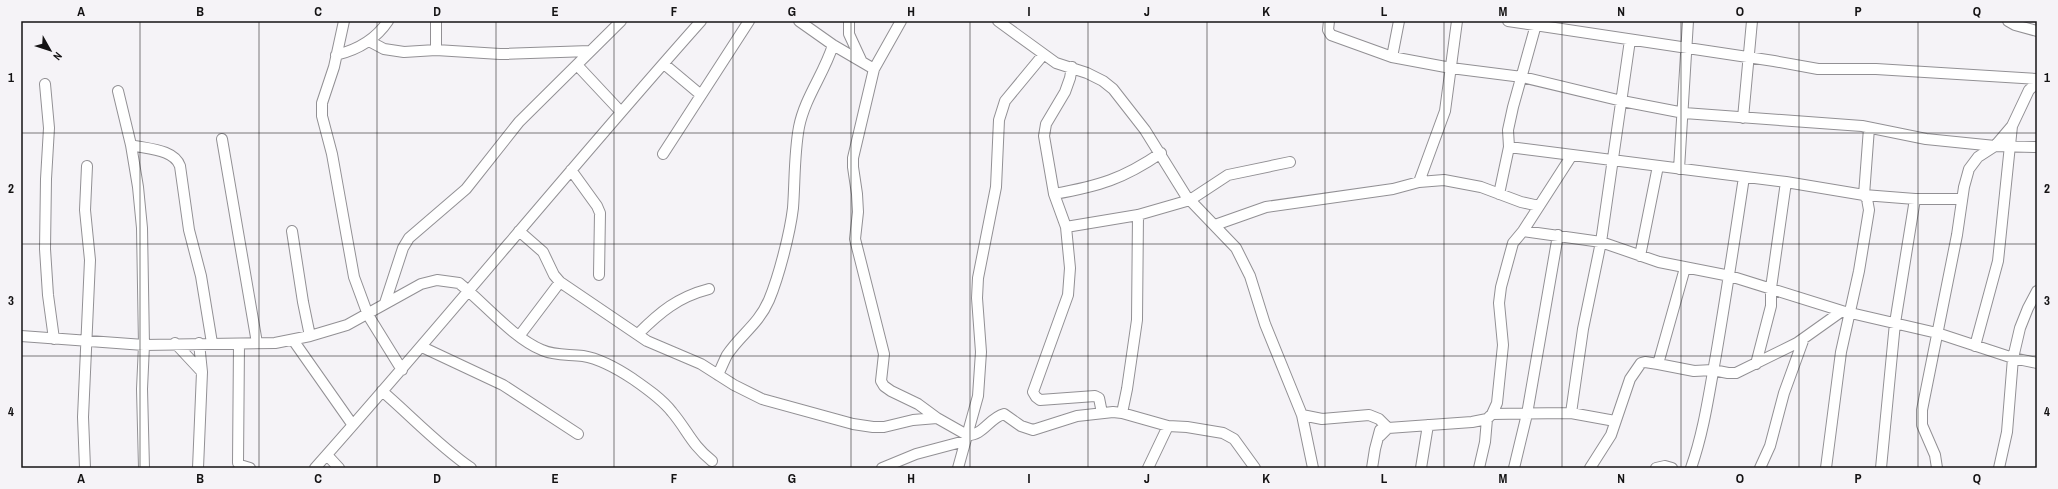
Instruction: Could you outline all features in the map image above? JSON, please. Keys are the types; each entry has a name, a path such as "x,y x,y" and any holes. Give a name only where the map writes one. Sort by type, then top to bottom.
{"street":[{"path":"344,21 321,109 332,154 354,277 368,315 402,370"},
{"path":"336,55 357,49 369,40 388,21"},
{"path":"436,21 436,50"},
{"path":"315,468 352,424 422,347 571,170 701,21"},
{"path":"662,154 749,21"},
{"path":"799,21 833,45 874,69"},
{"path":"850,21 849,34 861,60"},
{"path":"901,21 874,69 853,158 858,212 855,239 856,248 865,274 884,354 881,381 891,391 918,404 966,438"},
{"path":"998,21 1056,63 1072,67 1103,81 1113,89 1161,153 1190,200 1236,248 1250,276 1265,324 1302,415 1313,468"},
{"path":"1329,21 1328,30 1331,35 1392,57 1451,68 1522,77 1622,101 1684,113 1870,128 1926,139 1995,146 2037,147"},
{"path":"1392,57 1399,21"},
{"path":"1419,182 1443,118 1448,95 1457,21"},
{"path":"1508,21 1536,24 1818,69 1876,69 2037,79"},
{"path":"1679,169 1684,113 1688,21"},
{"path":"1743,118 1752,21"},
{"path":"2008,21 2037,31"},
{"path":"385,303 403,248 409,238 466,189 519,122 577,65 616,23"},
{"path":"1499,194 1509,147 1508,130 1536,24"},
{"path":"369,40 384,49 404,52 436,50 500,54 590,51"},
{"path":"1571,413 1583,329 1601,242 1630,40"},
{"path":"718,374 727,356 751,330 770,298 791,223 793,178 802,116 805,104 826,65 833,45"},
{"path":"958,468 978,396 981,352 977,298 978,278 996,187 999,120 1005,101 1043,55"},
{"path":"664,64 701,95"},
{"path":"577,65 621,112"},
{"path":"1072,67 1065,92 1046,124 1044,136 1054,194 1066,227 1070,268 1068,295 1033,392 1036,398 1040,400 1095,396 1099,398 1102,412"},
{"path":"1937,468 1935,455 1922,425 1922,410 1942,315 1962,199 1969,169 1978,157 1995,146 2012,126 2029,90 2037,83"},
{"path":"45,84 49,128 46,179 46,249 48,295 54,339"},
{"path":"118,91 131,145 138,187 142,228 144,345 142,389 144,468"},
{"path":"1975,346 1998,261 2012,126"},
{"path":"1826,468 1846,312 1869,210 1867,199 1864,194 1870,128"},
{"path":"222,139 257,344"},
{"path":"131,145 170,154 178,159 190,230 201,276 212,343"},
{"path":"1509,147 1786,182 1864,194 1915,199 1962,199"},
{"path":"1054,194 1116,180 1161,153"},
{"path":"1479,468 1489,417 1497,403 1503,345 1499,303 1501,286 1513,244 1572,155"},
{"path":"1066,227 1138,215 1190,200 1228,175 1290,162"},
{"path":"85,468 83,417 90,260 85,210 87,166"},
{"path":"1640,256 1658,166"},
{"path":"571,170 597,206 600,213 599,275"},
{"path":"1691,468 1700,441 1713,370 1730,276 1744,177"},
{"path":"1215,225 1266,207 1393,188 1419,182 1444,180 1463,182 1539,206"},
{"path":"1756,364 1771,306 1771,288 1786,182"},
{"path":"1881,468 1895,322 1915,199"},
{"path":"1122,413 1127,390 1137,320 1138,215"},
{"path":"292,231 310,336"},
{"path":"519,231 544,252 554,275 560,282 647,340 701,364 762,399 782,405 805,409 853,424 884,427 913,420 937,418"},
{"path":"1523,231 1601,242 1640,256 1685,268 1730,276 1846,312 1895,322 1937,333 2013,358 2037,363"},
{"path":"1514,468 1527,414 1558,235"},
{"path":"1658,364 1685,268"},
{"path":"21,336 86,342 144,345 175,343 257,344 293,340 347,325 368,315 385,303 421,284 437,280 459,283 520,335 541,350 561,355 584,357 602,362 633,379 664,404 678,420 691,441 712,461"},
{"path":"520,335 560,282"},
{"path":"638,334 666,308 681,298 709,289"},
{"path":"1999,468 2007,432 2013,358 2020,328 2037,291"},
{"path":"1590,468 1611,435 1623,396 1637,366 1645,362 1694,371 1713,370 1736,373 1804,338 1846,312"},
{"path":"1760,468 1770,446 1784,393 1804,338"},
{"path":"293,340 352,424"},
{"path":"175,343 202,372"},
{"path":"198,468 202,372 199,343"},
{"path":"239,344 238,462 240,465 250,468"},
{"path":"422,347 503,385 578,434"},
{"path":"382,391 434,437 445,449 471,468"},
{"path":"882,468 916,454 978,433 992,420 1004,414 1022,426 1032,430 1076,416 1102,412 1122,413 1168,426 1187,427 1223,433 1234,439 1255,468"},
{"path":"1302,415 1322,419 1369,415 1375,417 1385,425 1428,425 1489,417 1571,413 1615,421"},
{"path":"1372,468 1375,449 1385,425"},
{"path":"1421,468 1428,425"},
{"path":"1148,468 1168,426"},
{"path":"327,455 339,468"},
{"path":"1656,468 1665,466 1672,468"}]}
